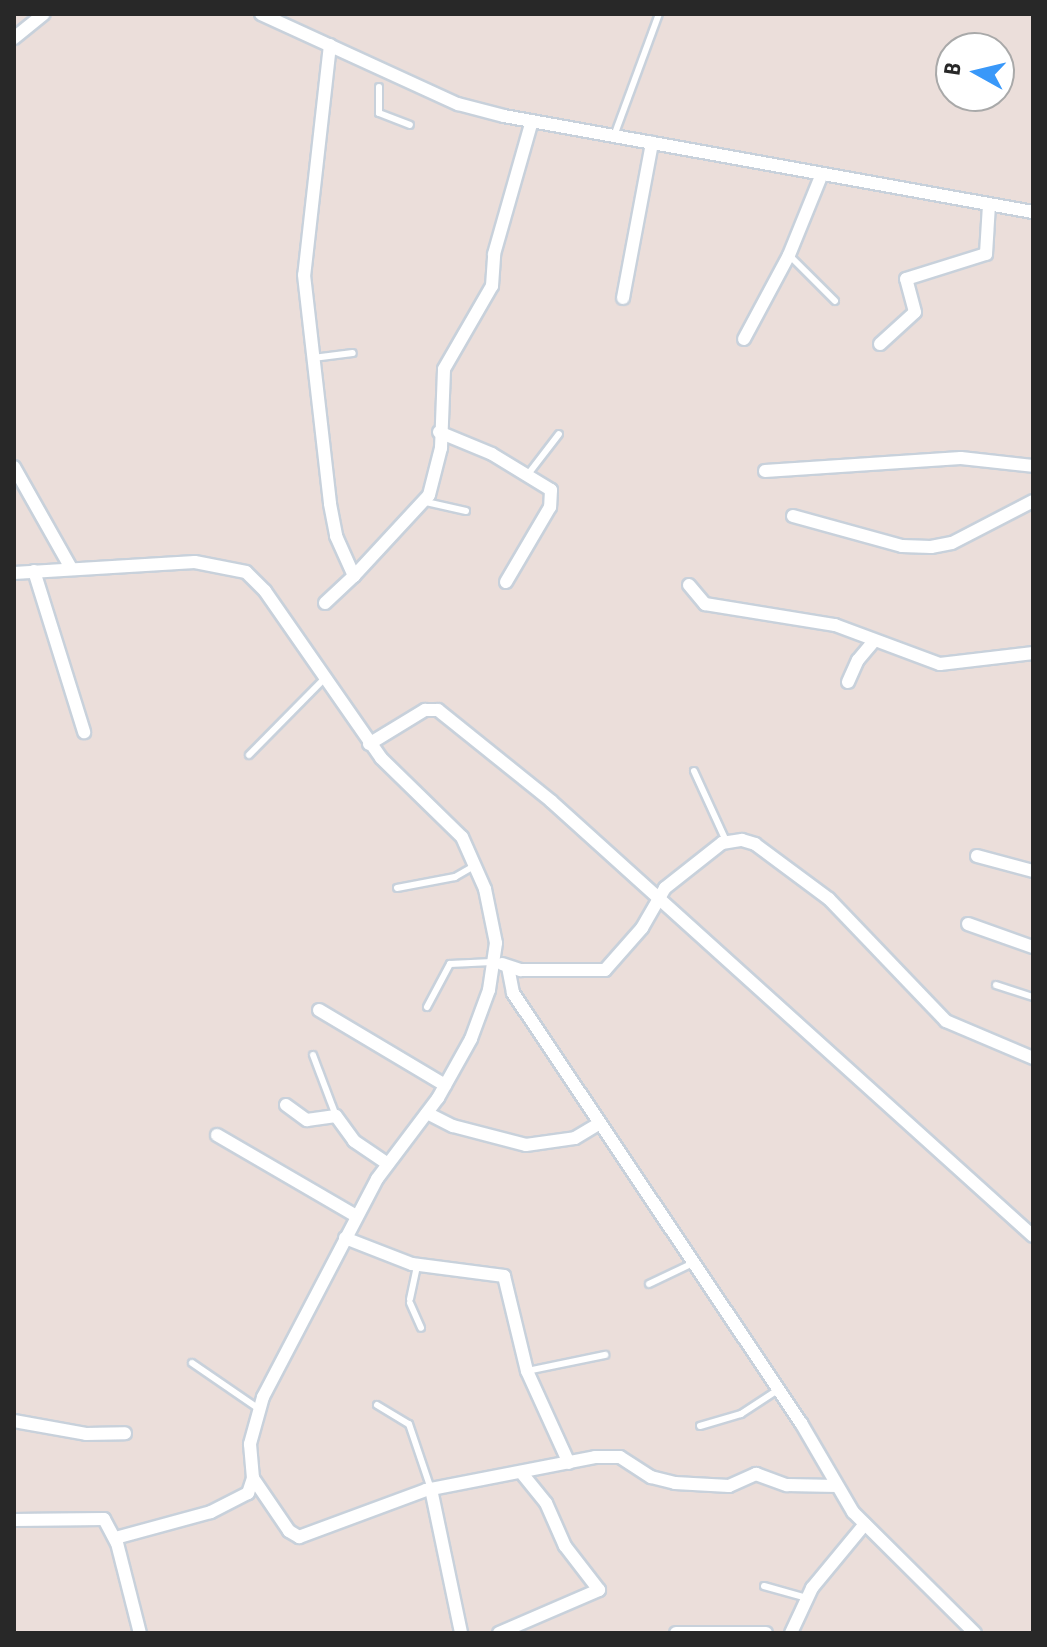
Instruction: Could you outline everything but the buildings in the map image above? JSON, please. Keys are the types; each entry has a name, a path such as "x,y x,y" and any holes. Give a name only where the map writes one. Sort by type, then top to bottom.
{"street":[{"path":"14,38 44,14"},
{"path":"261,14 330,45 381,79 458,104 821,176 1033,212"},
{"path":"330,45 305,234 304,275 330,504 336,536 354,576"},
{"path":"325,603 426,502 437,469 444,369 492,286 494,254 532,121"},
{"path":"623,298 652,143"},
{"path":"744,339 789,255 821,176"},
{"path":"880,344 915,312 906,279 986,254 989,205"},
{"path":"439,432 529,473 551,490 553,500 506,582"},
{"path":"765,471 961,458 1033,466"},
{"path":"14,467 71,568"},
{"path":"793,516 902,546 931,547 952,543 1033,501"},
{"path":"14,573 195,562 246,572 265,591 369,744 446,817 476,865 493,920 502,964 513,993 837,1486 865,1524 975,1633"},
{"path":"34,571 84,732"},
{"path":"689,585 705,604 818,621 949,665 1033,653"},
{"path":"848,682 874,641"},
{"path":"369,744 425,710 438,710 551,801 1033,1236"},
{"path":"502,964 605,970 642,928 657,899 726,841 755,844 829,899 946,1021 1033,1058"},
{"path":"977,856 1033,871"},
{"path":"968,924 1033,947"},
{"path":"115,1538 211,1512 248,1493 253,1478 250,1444 259,1409 356,1216 388,1164 427,1113 471,1039 502,964"},
{"path":"319,1010 445,1085"},
{"path":"286,1105 307,1120 336,1116 354,1141 388,1164"},
{"path":"427,1113 453,1126 526,1145 575,1138 600,1123"},
{"path":"217,1135 356,1216"},
{"path":"345,1238 417,1265 504,1276 527,1371 569,1463"},
{"path":"14,1421 86,1434 125,1433"},
{"path":"253,1478 289,1531 299,1537 431,1489 569,1463 620,1457 651,1477 675,1483 729,1486 756,1474 787,1485 837,1486"},
{"path":"499,1633 599,1590 565,1546 546,1503 522,1473"},
{"path":"431,1489 461,1633"},
{"path":"14,1520 95,1516 104,1519 115,1538 140,1633"},
{"path":"791,1633 807,1598 865,1524"},
{"path":"676,1633 766,1633"}],"lane":[{"path":"614,136 659,14"},
{"path":"381,79 379,113 410,125"},
{"path":"789,255 835,301"},
{"path":"313,358 353,353"},
{"path":"529,473 559,434"},
{"path":"426,502 466,511"},
{"path":"249,755 323,680"},
{"path":"694,771 726,841"},
{"path":"397,888 455,877 476,865"},
{"path":"427,1007 450,964 502,964"},
{"path":"996,985 1033,997"},
{"path":"313,1055 336,1116"},
{"path":"649,1284 693,1263"},
{"path":"417,1265 410,1301 421,1328"},
{"path":"527,1371 605,1355"},
{"path":"192,1363 259,1409"},
{"path":"700,1426 741,1414 776,1391"},
{"path":"377,1405 409,1424 431,1489"},
{"path":"764,1586 807,1598"}]}
